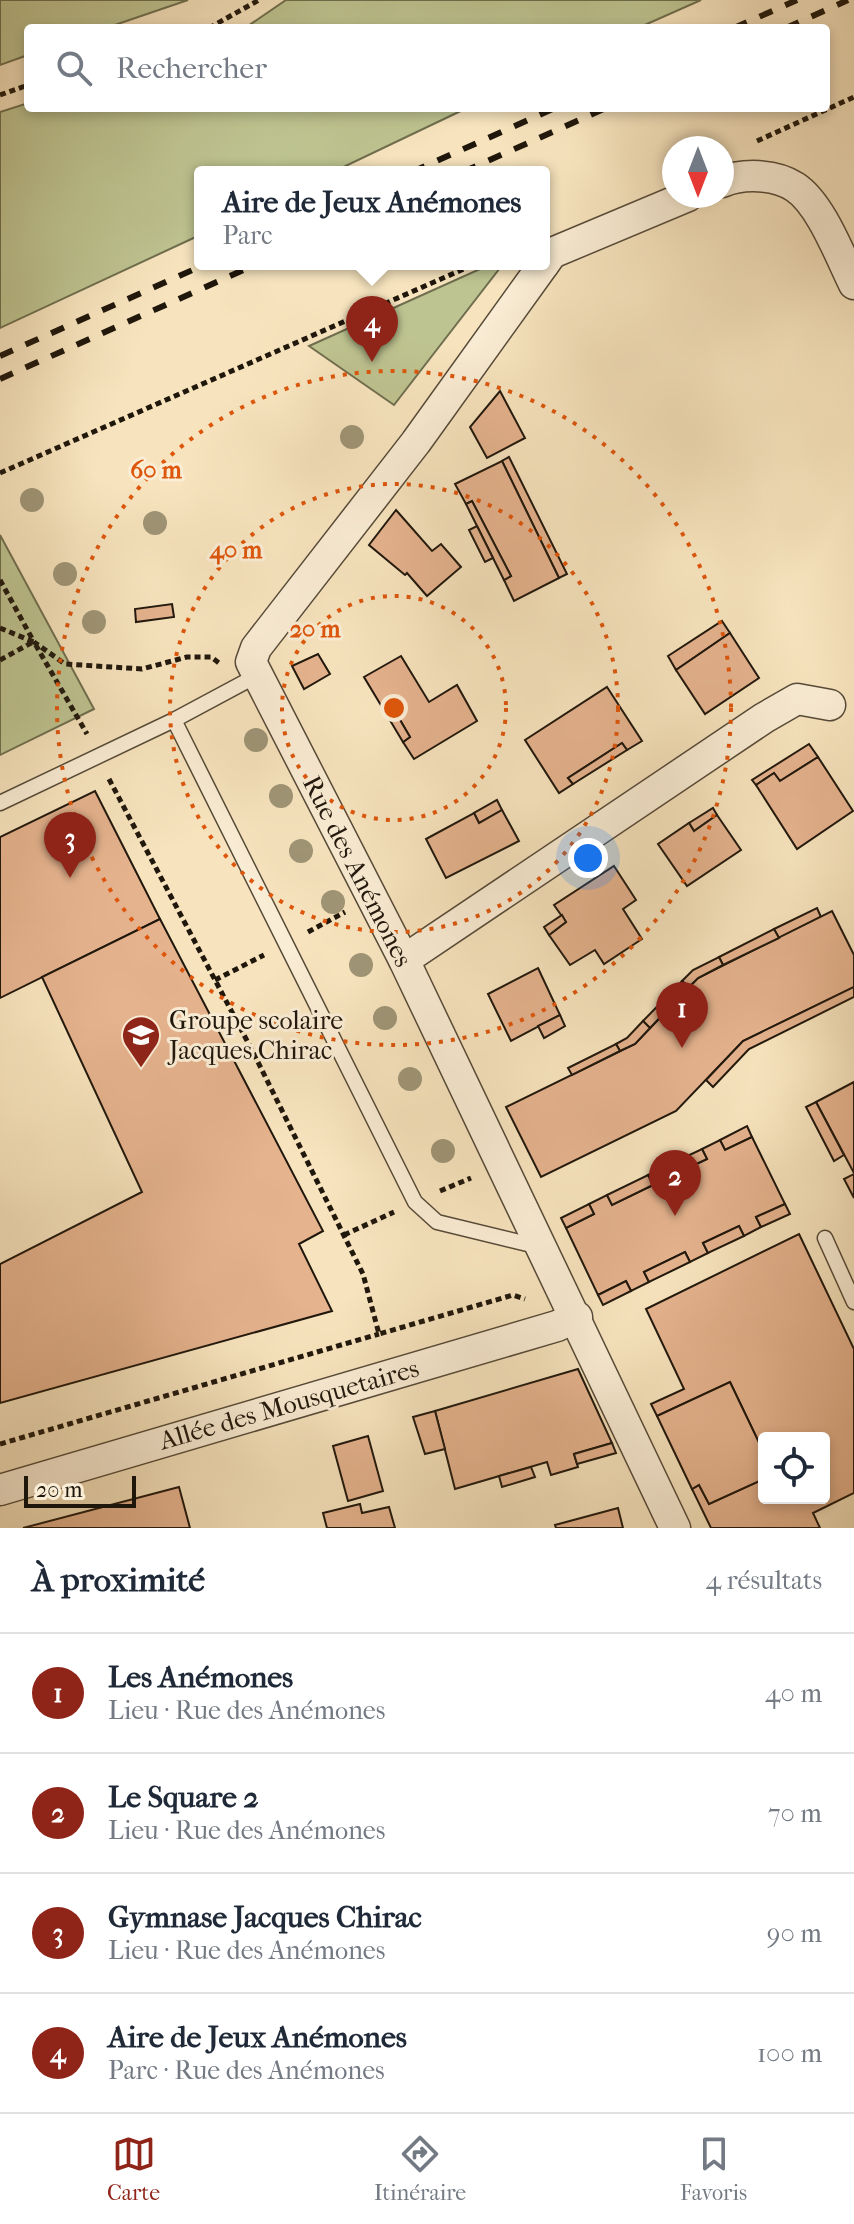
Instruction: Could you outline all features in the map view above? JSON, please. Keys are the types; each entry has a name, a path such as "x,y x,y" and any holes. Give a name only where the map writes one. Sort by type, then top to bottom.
{"street":[{"path":"734,177 763,176 795,187 816,210 854,284"},
{"path":"550,256 662,207"},
{"path":"250,680 256,648 416,442 540,270"},
{"name":"Rue des Anémones","path":"250,680 404,960 577,1317 675,1528"},
{"path":"404,960 764,718 797,699 830,705"},
{"name":"Allée des Mousquetaires","path":"0,1490 557,1326 577,1317"}],"lane":[{"path":"0,803 250,680"},
{"path":"174,720 415,1202 437,1222 544,1248"},
{"path":"825,1238 854,1302"}],"path":[{"path":"216,24 259,0"},
{"path":"0,95 24,86"},
{"path":"830,108 854,97"},
{"path":"744,147 821,112"},
{"path":"0,473 461,270"},
{"path":"0,580 88,735 253,1052 363,1274 379,1334"},
{"path":"0,628 34,642 65,664 142,669 187,657 211,657 250,680"},
{"path":"0,660 34,642"},
{"path":"0,1444 513,1295 526,1299"}],"green space":[{"path":"0,0 188,0 118,24 24,24 24,56 0,65"},
{"path":"286,0 701,0 647,24 251,24"},
{"path":"24,104 24,112 459,112 346,166 194,166 194,238 0,328 0,112"},
{"path":"478,270 498,270 394,405 309,346"},
{"path":"0,535 94,709 0,755"}],"building":[{"path":"500,391 525,438 487,458 470,427"},
{"path":"509,457 567,574 559,578 502,461"},
{"path":"502,461 559,578 514,601 504,580 511,576 472,501 466,504 455,484"},
{"path":"472,501 511,576 504,580 466,504"},
{"path":"396,510 432,551 441,544 461,567 427,596 407,573 405,575 369,545"},
{"path":"477,526 493,558 485,562 469,530"},
{"path":"172,604 174,617 136,622 135,609"},
{"path":"722,621 730,633 676,670 668,656"},
{"path":"730,633 759,678 705,714 676,670"},
{"path":"318,654 330,674 304,689 292,666"},
{"path":"401,656 429,702 457,685 477,721 414,759 403,742 410,737 396,713 388,717 364,677"},
{"path":"607,687 642,741 627,750 622,743 568,778 573,784 559,793 525,740"},
{"path":"396,713 410,737 403,742 388,717"},
{"path":"622,743 627,750 573,784 568,778"},
{"path":"809,744 818,757 780,781 774,773 756,785 752,780"},
{"path":"818,757 853,811 797,849 756,785 774,773 780,781"},
{"path":"95,791 160,919 0,998 0,837"},
{"path":"497,800 502,810 479,823 474,813"},
{"path":"713,808 717,815 694,831 689,823"},
{"path":"502,810 519,841 446,878 426,839 474,813 479,823"},
{"path":"717,815 741,850 687,886 658,844 689,823 694,831"},
{"path":"614,866 636,900 623,909 642,939 604,964 595,950 570,965 549,935 566,922 554,905"},
{"path":"817,908 821,917 779,938 774,929"},
{"path":"832,911 854,955 854,987 743,1041 676,1111 541,1177 506,1107 635,1044 698,978"},
{"path":"562,915 566,922 549,935 544,927"},
{"path":"160,919 323,1231 299,1244 332,1311 0,1403 0,1264 142,1192 42,977"},
{"path":"774,929 779,938 723,965 719,957"},
{"path":"719,957 723,965 698,978 689,987 682,981 693,970"},
{"path":"538,968 560,1015 511,1041 488,994"},
{"path":"682,981 689,987 650,1028 643,1021"},
{"path":"854,987 854,997 749,1049 713,1087 706,1080 743,1041"},
{"path":"560,1015 565,1026 544,1038 538,1026"},
{"path":"643,1021 650,1028 635,1044 620,1051 616,1044 627,1038"},
{"path":"616,1044 620,1051 572,1075 568,1068"},
{"path":"854,1082 854,1173 816,1102"},
{"path":"816,1102 844,1155 834,1161 806,1107"},
{"path":"747,1126 752,1137 725,1150 720,1140"},
{"path":"752,1137 785,1204 756,1217 761,1227 744,1236 739,1226 703,1243 708,1253 690,1262 685,1252 644,1272 649,1282 631,1291 626,1281 598,1295 566,1228 594,1214 589,1204 607,1195 612,1205 653,1185 648,1175 666,1166 671,1176 707,1159 702,1149 720,1140 725,1150"},
{"path":"702,1149 707,1159 671,1176 666,1166"},
{"path":"854,1174 854,1198 844,1179"},
{"path":"648,1175 653,1185 612,1205 607,1195"},
{"path":"589,1204 594,1214 566,1228 561,1218"},
{"path":"785,1204 790,1214 761,1227 756,1217"},
{"path":"739,1226 744,1236 708,1253 703,1243"},
{"path":"799,1234 854,1349 854,1493 813,1513 820,1528 711,1528 692,1489 699,1485 709,1504 758,1482 758,1504 830,1504 830,1432 758,1432 758,1440 730,1382 657,1416 651,1404 684,1389 646,1309"},
{"path":"685,1252 690,1262 649,1282 644,1272"},
{"path":"626,1281 631,1291 603,1305 598,1295"},
{"path":"578,1369 612,1443 574,1454 578,1467 551,1475 547,1462 455,1489 435,1411"},
{"path":"730,1382 758,1440 758,1482 709,1504 699,1485 692,1489 657,1416"},
{"path":"435,1411 445,1449 425,1454 413,1417"},
{"path":"368,1436 383,1491 348,1501 333,1446"},
{"path":"612,1443 616,1453 577,1464 574,1454"},
{"path":"531,1467 535,1477 502,1487 499,1476"},
{"path":"179,1487 190,1528 23,1528"},
{"path":"360,1504 362,1513 389,1507 395,1528 327,1528 323,1513"},
{"path":"618,1508 623,1528 556,1528 555,1525"}],"railway":[{"path":"743,24 797,0"},
{"path":"795,24 848,0"},
{"path":"425,166 546,112"},
{"path":"476,166 597,112"},
{"path":"0,356 194,269"},
{"path":"0,379 244,270"}],"place":[{"name":"Aire de Jeux Anémones","path":"372,362"},
{"name":"Gymnase Jacques Chirac","path":"70,878"},
{"name":"Les Anémones","path":"682,1048"},
{"name":"Groupe scolaire Jacques Chirac","path":"141,1069"},
{"name":"Le Square 2","path":"675,1216"}]}
